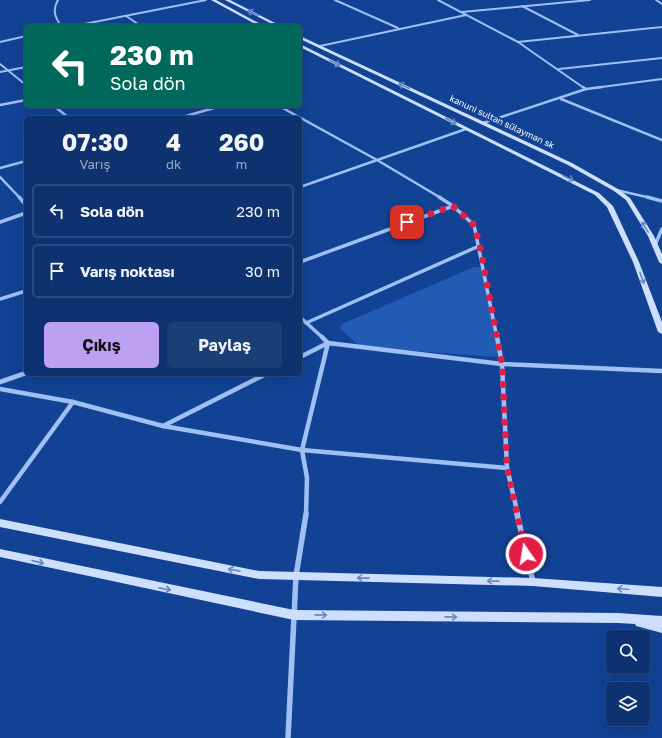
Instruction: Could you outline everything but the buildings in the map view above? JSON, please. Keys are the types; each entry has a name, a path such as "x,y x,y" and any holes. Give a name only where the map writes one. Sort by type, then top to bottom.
{"main road":[{"path":"213,0 258,24"},
{"path":"226,0 275,24"},
{"name":"kanuni sultan sülayman sk","path":"302,38 570,164 616,190 628,199 655,245 662,262"},
{"path":"302,46 466,129 580,184 597,194 610,206 636,262 662,332"},
{"path":"0,523 259,575 533,582 662,592"},
{"path":"0,553 294,615 618,618 662,621"},
{"path":"618,618 662,628"}],"street":[{"path":"58,0 54,6 54,16 60,24"},
{"path":"84,24 206,0"},
{"path":"335,0 399,28"},
{"path":"438,0 518,42 559,69 586,90"},
{"path":"459,12 590,0"},
{"path":"656,0 662,4"},
{"path":"522,6 578,36"},
{"path":"320,46 466,15"},
{"path":"126,16 138,24"},
{"path":"518,42 662,27"},
{"path":"0,42 24,36"},
{"path":"559,69 662,58"},
{"path":"0,64 24,83"},
{"path":"0,72 24,67"},
{"path":"483,123 586,90 661,79 662,82"},
{"path":"0,99 5,104"},
{"path":"560,99 662,140"},
{"path":"0,106 24,100"},
{"path":"56,108 66,116"},
{"path":"191,116 215,108"},
{"path":"283,108 297,116"},
{"path":"302,119 377,160 453,206 474,225 480,246 502,364 507,468 533,582"},
{"path":"302,186 466,129"},
{"path":"0,168 24,162"},
{"path":"0,177 24,203"},
{"path":"616,190 662,201"},
{"path":"302,261 453,206"},
{"path":"0,222 24,214"},
{"path":"655,245 662,229"},
{"path":"306,323 480,246"},
{"path":"0,299 24,292"},
{"path":"302,319 328,343"},
{"path":"288,738 296,576 306,523 307,478 302,450 328,343"},
{"path":"302,356 328,343 502,364 662,372"},
{"path":"0,382 24,374"},
{"path":"163,426 262,376"},
{"path":"0,389 73,402 163,426 302,450 507,468"},
{"path":"0,502 73,402"}],"shaded area":[{"path":"474,267 479,267 485,271 498,357 360,347 340,328 342,324"}],"route":[{"path":"407,222 453,206 474,225 480,246 502,364 507,468 526,554"}]}
